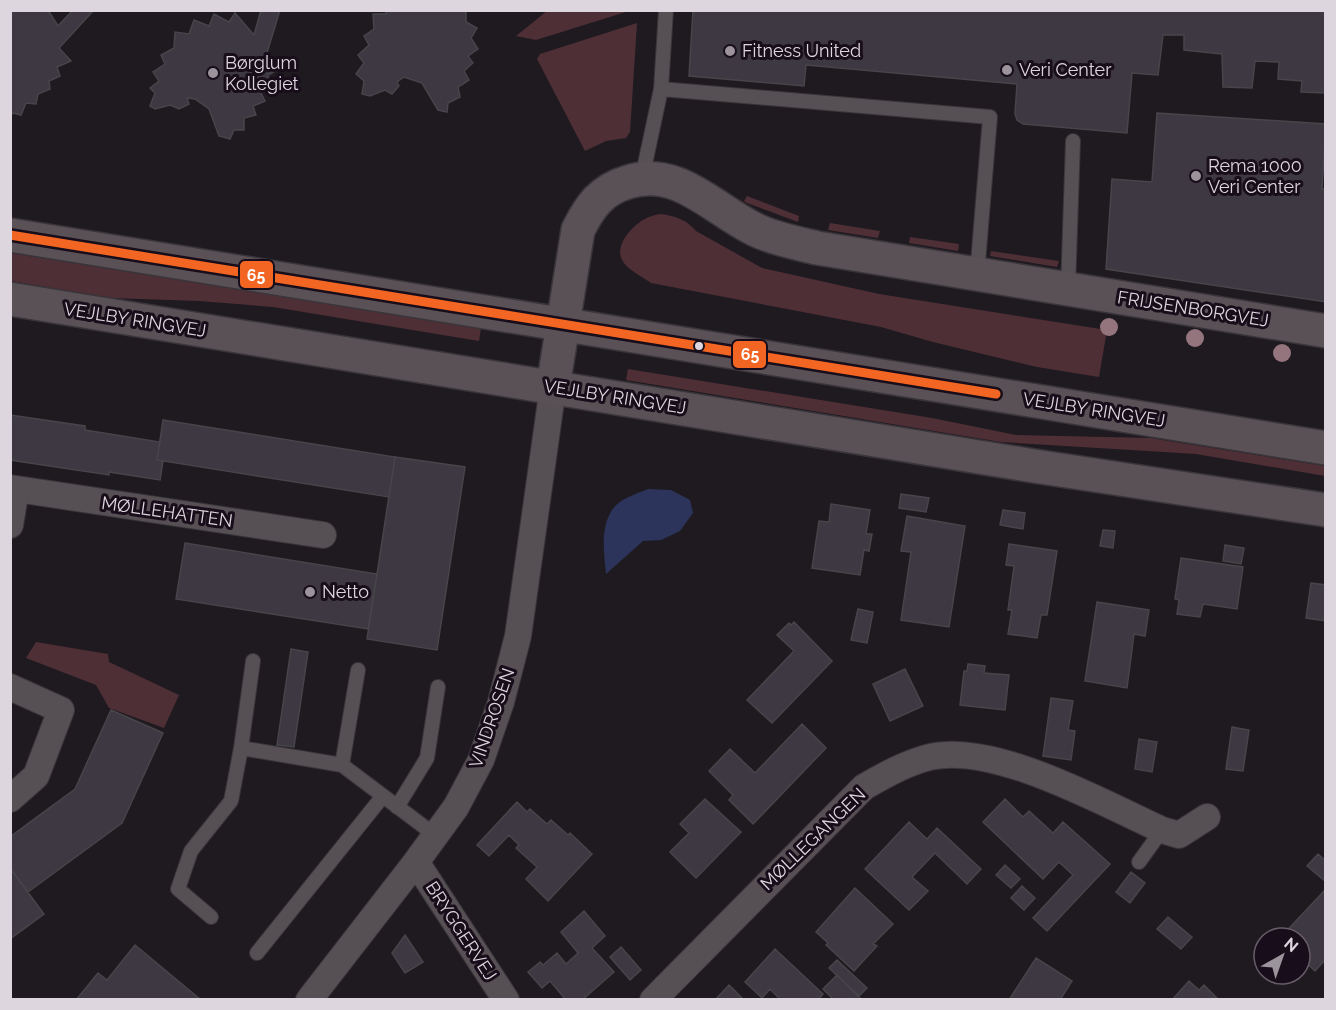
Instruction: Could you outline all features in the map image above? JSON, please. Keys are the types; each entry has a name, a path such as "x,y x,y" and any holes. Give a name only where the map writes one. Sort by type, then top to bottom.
{"main road":[{"name":"FRIJSENBORGVEJ","path":"553,387 578,230 589,208 613,187 642,178 666,179 699,194 727,214 758,231 817,248 1326,331"},
{"name":"VEJLBY RINGVEJ","path":"10,235 1326,448"},
{"name":"VEJLBY RINGVEJ","path":"10,299 1022,464 1326,510"}],"street":[{"name":"VINDROSEN","path":"309,999 456,807 481,760 501,702 518,636 553,387"},
{"path":"10,525 13,488"},
{"name":"MØLLEHATTEN","path":"13,488 323,535"},
{"path":"10,687 61,710 36,776 10,799"},
{"name":"MØLLEGANGEN","path":"653,999 864,788 902,766 931,757 957,754 1006,763 1054,780 1162,830 1179,835 1207,817"},
{"name":"BRYGGERVEJ","path":"416,862 506,999"}],"lane":[{"path":"642,178 661,89 666,10"},
{"path":"661,89 990,117 977,274"},
{"path":"1068,289 1073,141"},
{"path":"212,916 178,890 191,851 231,801 253,661"},
{"path":"342,765 358,670"},
{"path":"397,807 427,758 438,687"},
{"path":"241,748 342,765 435,835"},
{"path":"257,952 383,796"},
{"path":"1140,862 1162,830"}],"shaded area":[{"path":"547,11 629,11 536,40 516,36"},
{"path":"637,23 630,132 626,138 606,141 585,151 537,59 540,54"},
{"path":"747,196 799,216 798,222 747,203 744,201"},
{"path":"661,214 685,221 696,231 762,268 879,294 1107,330 1099,377 1037,367 881,327 651,283 624,263 620,251 624,239 638,223"},
{"path":"830,223 880,231 878,238 828,230"},
{"path":"910,237 959,244 958,251 909,243"},
{"path":"991,251 1059,261 1057,267 990,256"},
{"path":"10,253 481,328 479,341 273,307 199,301 110,298 11,281"},
{"path":"628,369 932,418 1016,435 1150,438 1325,466 1325,476 1196,454 1001,442 626,380"},
{"path":"36,642 108,654 109,662 179,695 164,728 109,708 96,685 26,658"}],"water":[{"path":"648,489 671,490 690,500 693,513 680,531 661,540 643,541 606,574 604,541 608,517 619,503"}],"building":[{"path":"10,10 48,10 58,26 73,10 94,10 59,48 71,61 57,67 60,76 49,81 50,89 38,94 36,104 26,103 21,115 13,113 10,116"},
{"name":"Børglum Kollegiet","path":"261,10 280,10 266,56 281,68 268,75 272,88 261,93 265,101 253,106 256,115 244,118 244,130 234,130 230,139 219,136 209,109 195,99 187,98 189,104 179,109 170,105 155,109 150,106 155,93 150,88 159,81 153,72 165,64 161,55 174,48 175,32 189,34 194,20 209,26 214,14 229,22 235,13 254,35"},
{"path":"386,10 466,10 466,22 477,28 471,38 478,49 468,56 473,63 464,71 469,80 458,87 460,97 448,103 447,112 438,110 422,83 404,77 397,82 399,86 392,94 385,90 370,96 362,94 364,81 356,74 364,63 358,55 369,45 364,36 374,29 373,14 386,14"},
{"name":"Veri Center","path":"693,10 1326,10 1326,93 1301,92 1302,81 1278,79 1279,62 1255,61 1252,88 1223,87 1222,54 1184,50 1184,35 1163,35 1158,75 1132,73 1127,133 1023,124 1017,120 1015,114 1017,84 806,65 804,86 689,76"},
{"path":"1157,113 1326,124 1322,189 1326,189 1326,302 1106,269 1112,179 1152,182"},
{"path":"10,415 85,426 85,430 160,442 157,460 163,461 160,480 10,460"},
{"path":"163,420 395,457 389,497 157,460"},
{"path":"395,457 465,467 437,650 367,639"},
{"path":"901,494 929,498 926,512 899,508"},
{"path":"831,504 870,510 866,534 872,534 869,551 864,550 860,575 812,568 819,521 829,522"},
{"path":"1003,510 1025,513 1023,529 1000,525"},
{"path":"907,516 965,526 949,627 901,620 911,552 901,551"},
{"path":"1103,530 1115,531 1113,548 1100,546"},
{"path":"185,543 377,574 368,629 176,599"},
{"path":"1009,544 1057,551 1047,615 1041,615 1037,638 1008,634 1012,610 1008,610 1014,566 1006,565"},
{"path":"1225,545 1244,548 1241,564 1223,561"},
{"path":"1181,558 1243,567 1237,609 1203,604 1200,617 1177,614 1179,600 1175,599"},
{"path":"1311,583 1326,585 1326,621 1306,618"},
{"path":"1097,602 1149,610 1145,636 1134,634 1127,688 1085,681"},
{"path":"858,609 873,612 867,643 851,640"},
{"path":"794,622 832,661 772,723 747,700 794,651 777,635 789,623 791,625"},
{"path":"291,649 308,652 294,747 277,745"},
{"path":"968,664 985,666 984,673 1009,675 1005,710 960,705 964,671 967,671"},
{"path":"905,669 923,706 890,721 873,684"},
{"path":"1051,698 1073,701 1068,730 1075,731 1071,760 1043,756"},
{"path":"111,710 163,733 122,823 28,892 10,868 10,837 75,789"},
{"path":"802,724 826,748 753,824 729,800 733,795 709,771 730,749 755,773"},
{"path":"1232,727 1249,730 1243,771 1226,769"},
{"path":"1139,739 1157,742 1152,772 1135,769"},
{"path":"705,799 741,832 696,878 670,852 689,833 680,824"},
{"path":"1005,799 1023,817 1029,811 1053,833 1063,822 1110,864 1047,931 1033,918 1073,875 1059,862 1043,879 983,822"},
{"path":"517,802 527,812 530,809 547,824 551,820 568,835 570,833 592,854 548,901 526,879 537,867 516,848 519,845 509,835 489,856 477,845"},
{"path":"909,822 927,839 937,828 981,869 967,884 935,853 912,877 928,891 909,910 865,869"},
{"path":"1318,854 1326,861 1326,882 1307,866"},
{"path":"1005,865 1020,879 1011,888 996,875"},
{"path":"10,868 44,914 10,939"},
{"path":"1131,872 1145,883 1130,903 1116,892"},
{"path":"1022,886 1035,898 1024,910 1011,898"},
{"path":"855,888 893,924 873,944 877,946 854,971 826,945 828,943 816,932"},
{"path":"1326,889 1326,959 1315,971 1312,968 1312,926 1291,926"},
{"path":"584,911 605,936 592,948 614,972 582,1000 566,1000 550,981 542,988 528,972 540,962 543,965 557,953 566,964 578,953 561,932"},
{"path":"1168,917 1192,937 1181,949 1157,929"},
{"path":"405,935 423,962 405,973 392,953"},
{"path":"135,945 201,1000 76,1000 98,973 107,980"},
{"path":"621,947 641,970 630,980 610,957"},
{"path":"775,949 823,994 818,1000 781,1000 770,989 762,998 745,982"},
{"path":"1036,958 1072,981 1060,1000 1009,1000"},
{"path":"837,960 867,988 859,996 829,968"},
{"path":"837,975 862,1000 834,1000 823,989"},
{"path":"1189,981 1199,990 1204,985 1217,998 1172,1000"},
{"path":"729,985 744,1000 715,1000"}],"transit line":[{"name":"65","path":"10,235 996,394"}],"place":[{"name":"Fitness United","path":"730,51"},
{"name":"Veri Center","path":"1007,70"},
{"name":"Børglum Kollegiet","path":"213,73"},
{"name":"Rema 1000 Veri Center","path":"1196,176"},
{"name":"Netto","path":"310,592"}]}
